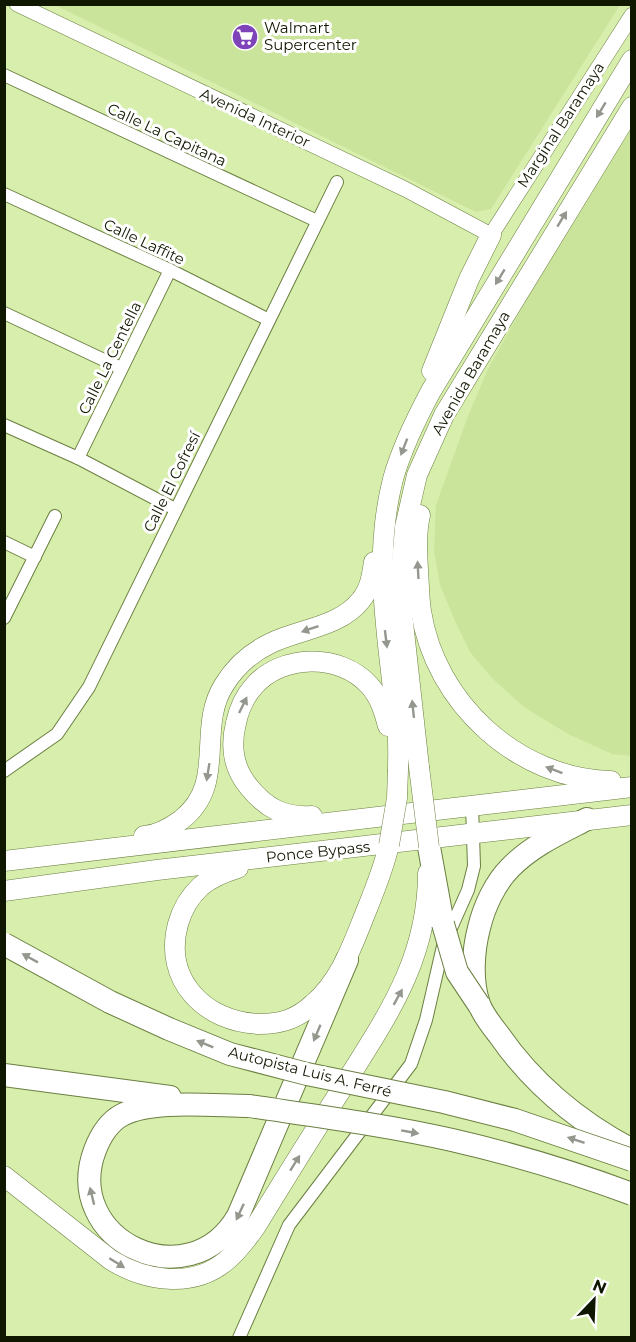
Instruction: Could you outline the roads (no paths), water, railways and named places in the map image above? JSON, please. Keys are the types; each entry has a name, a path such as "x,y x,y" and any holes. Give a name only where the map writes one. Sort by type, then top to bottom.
{"highway":[{"name":"Avenida Baramaya","path":"272,857 255,866 240,868 202,885 186,904 176,934 174,948 177,964 188,989 211,1011 223,1018 238,1022 272,1024 287,1021 314,1004 330,986 347,960 380,877 392,832 398,765 398,730 384,618 382,570 389,501 398,461 416,419 632,60"},
{"name":"Avenida Baramaya","path":"4,1176 111,1260 129,1271 157,1279 176,1280 208,1271 236,1253 256,1226 391,1009 409,972 420,937 427,901 429,847 402,613 401,574 405,527 417,475 444,415 632,107"},
{"path":"416,419 431,374 469,279 491,235"},
{"path":"417,475 421,507 417,539 421,613 438,663 463,706 483,728 504,745 535,763 565,774 593,780 621,781 632,785"},
{"path":"4,861 79,852 109,840 144,840 176,823 198,803 209,774 212,719 217,698 224,684 238,666 256,651 273,642 327,623 350,611 360,602 371,581 382,521 389,501"},
{"path":"355,820 331,816 298,817 281,813 257,797 242,778 235,763 232,746 243,701 254,686 266,676 294,663 313,661 343,668 368,684 376,694 384,710 391,748 398,765"},
{"name":"Ponce Bypass","path":"144,840 355,820 632,785"},
{"name":"Ponce Bypass","path":"4,891 80,879 632,814"},
{"path":"479,1005 474,977 477,936 489,901 509,869 539,845 586,819"},
{"path":"429,847 447,943 457,972 479,1005 510,1051 537,1082 601,1134 632,1150"},
{"name":"Autopista Luis A. Ferré","path":"4,944 110,1002 230,1054 307,1074 444,1102 514,1120 632,1160"},
{"path":"249,1107 165,1105 138,1109 121,1115 108,1127 99,1140 92,1158 89,1179 91,1199 100,1217 112,1233 128,1245 147,1254 165,1258 198,1252 213,1245 225,1235 238,1216 347,960"},
{"path":"12,1076 333,1119 450,1139 581,1175 632,1194"}],"street":[{"name":"Avenida Interior","path":"17,4 405,189 491,235"},
{"name":"Marginal Baramaya","path":"491,235 632,15"},
{"name":"Calle La Capitana","path":"4,75 317,221"},
{"name":"Calle El Cofresí","path":"4,771 57,734 89,687 336,182"},
{"name":"Calle Laffite","path":"4,194 170,270 269,320"},
{"name":"Calle La Centella","path":"78,458 170,270"},
{"path":"4,313 121,368"},
{"path":"4,425 78,458 175,509"},
{"path":"4,618 55,516"},
{"path":"4,542 35,557"},
{"path":"238,1338 289,1225 411,1064 426,1020 443,946 468,890 474,866 472,805"}],"place":[{"name":"Walmart Supercenter","path":"245,37"}]}
